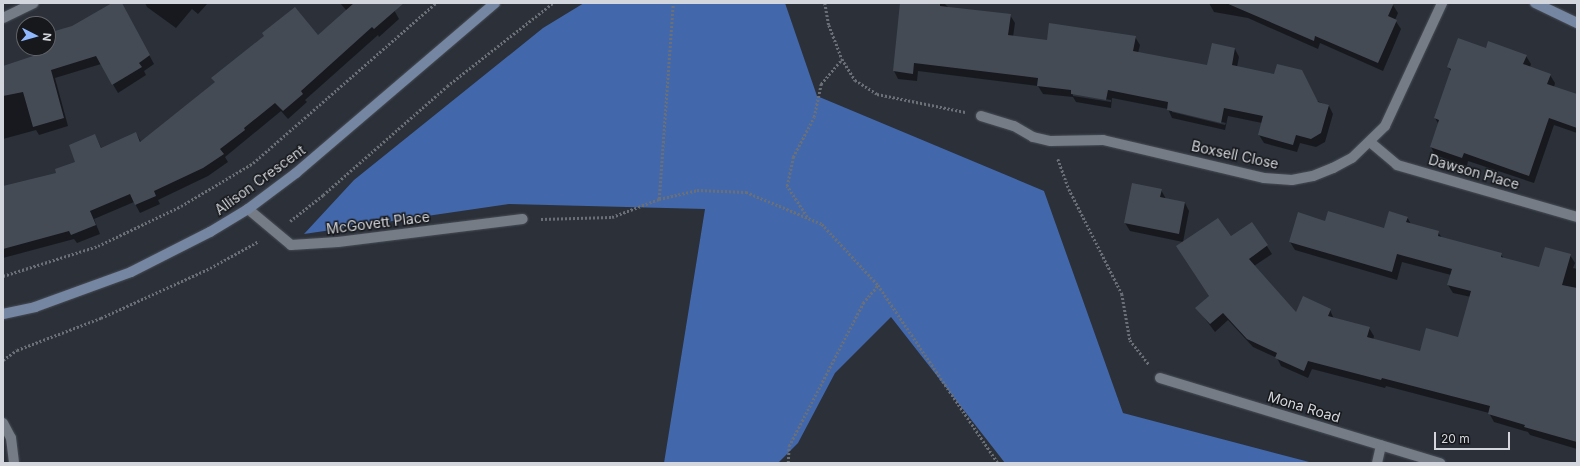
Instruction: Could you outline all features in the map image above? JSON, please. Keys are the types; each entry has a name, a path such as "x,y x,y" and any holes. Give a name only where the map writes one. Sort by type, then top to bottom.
{"street":[{"path":"3,18 34,3"},
{"name":"Allison Crescent","path":"3,314 35,307 131,272 210,232 248,209 296,173 495,3"},
{"name":"Boxsell Close","path":"981,116 1014,126 1033,137 1051,141 1103,140 1264,178 1292,180 1313,176 1334,168 1352,158 1385,126 1442,3"},
{"path":"1535,3 1577,23"},
{"name":"Dawson Place","path":"1370,142 1397,165 1577,217"},
{"name":"McGovett Place","path":"248,209 291,245 338,242 524,219"},
{"name":"Mona Road","path":"1160,378 1440,463"},
{"path":"3,423 11,438 13,462"},
{"path":"1377,463 1381,445"},
{"path":"3,455 13,462"}],"path":[{"path":"3,276 98,246 181,206 253,163 436,3"},
{"path":"659,199 673,3"},
{"path":"824,3 829,25 842,59 855,80 877,94 981,116"},
{"path":"808,218 787,186 793,157 814,118 820,84 842,59"},
{"path":"1051,141 1069,189 1122,294 1130,340 1160,378"},
{"path":"524,219 612,217 659,199 697,190 746,192 822,224 878,285 998,463"},
{"path":"788,463 789,446 863,303 878,285"}],"shaded area":[{"path":"584,3 785,3 817,96 1044,191 1123,413 1313,463 1005,463 891,317 835,373 798,443 778,463 664,463 705,209 509,204 304,234 354,180 543,28"}],"building":[{"path":"112,3 122,3 150,55 139,63 142,67 112,85 96,56 51,70 64,118 33,127 23,92 3,96 3,66 33,56 56,56 56,31 72,26"},
{"path":"354,3 404,3 374,29 372,27 301,91 303,94 283,111 275,103 244,128 245,130 220,149 224,154 203,168 154,191 156,196 135,205 130,194 90,211 96,225 71,235 69,231 3,249 3,186 56,173 55,169 75,162 69,145 95,134 101,148 136,132 140,142 215,82 211,78 264,36 262,33 295,7 318,35"},
{"path":"900,3 940,3 940,6 1011,14 1008,35 1047,40 1049,23 1136,36 1133,51 1207,65 1212,43 1235,48 1232,65 1274,74 1277,64 1302,70 1318,102 1329,105 1321,133 1311,139 1296,135 1293,145 1258,135 1263,116 1224,108 1221,123 1167,110 1168,102 1108,90 1106,100 1071,94 1071,90 1037,86 1038,78 914,63 913,74 893,71"},
{"path":"1226,3 1394,3 1388,16 1397,20 1378,63 1315,36 1314,41"},
{"path":"1458,38 1486,48 1488,41 1527,55 1523,64 1551,74 1547,84 1577,94 1577,128 1549,118 1529,176 1464,153 1462,158 1430,147 1439,120 1434,118 1451,69 1447,67"},
{"path":"1132,183 1162,189 1160,197 1185,202 1179,234 1124,223"},
{"path":"1328,211 1384,228 1389,211 1408,217 1406,222 1439,231 1438,236 1502,253 1501,257 1539,267 1545,247 1571,254 1562,285 1577,288 1577,442 1524,427 1525,425 1488,414 1490,406 1382,378 1381,380 1308,361 1304,371 1275,358 1277,353 1247,339 1223,313 1210,324 1195,308 1209,296 1176,246 1218,218 1231,236 1252,222 1268,245 1249,259 1296,312 1303,296 1331,309 1328,316 1370,327 1367,337 1420,351 1426,328 1458,337 1471,291 1447,285 1452,269 1397,254 1392,272 1289,242 1298,212 1325,221"}]}
